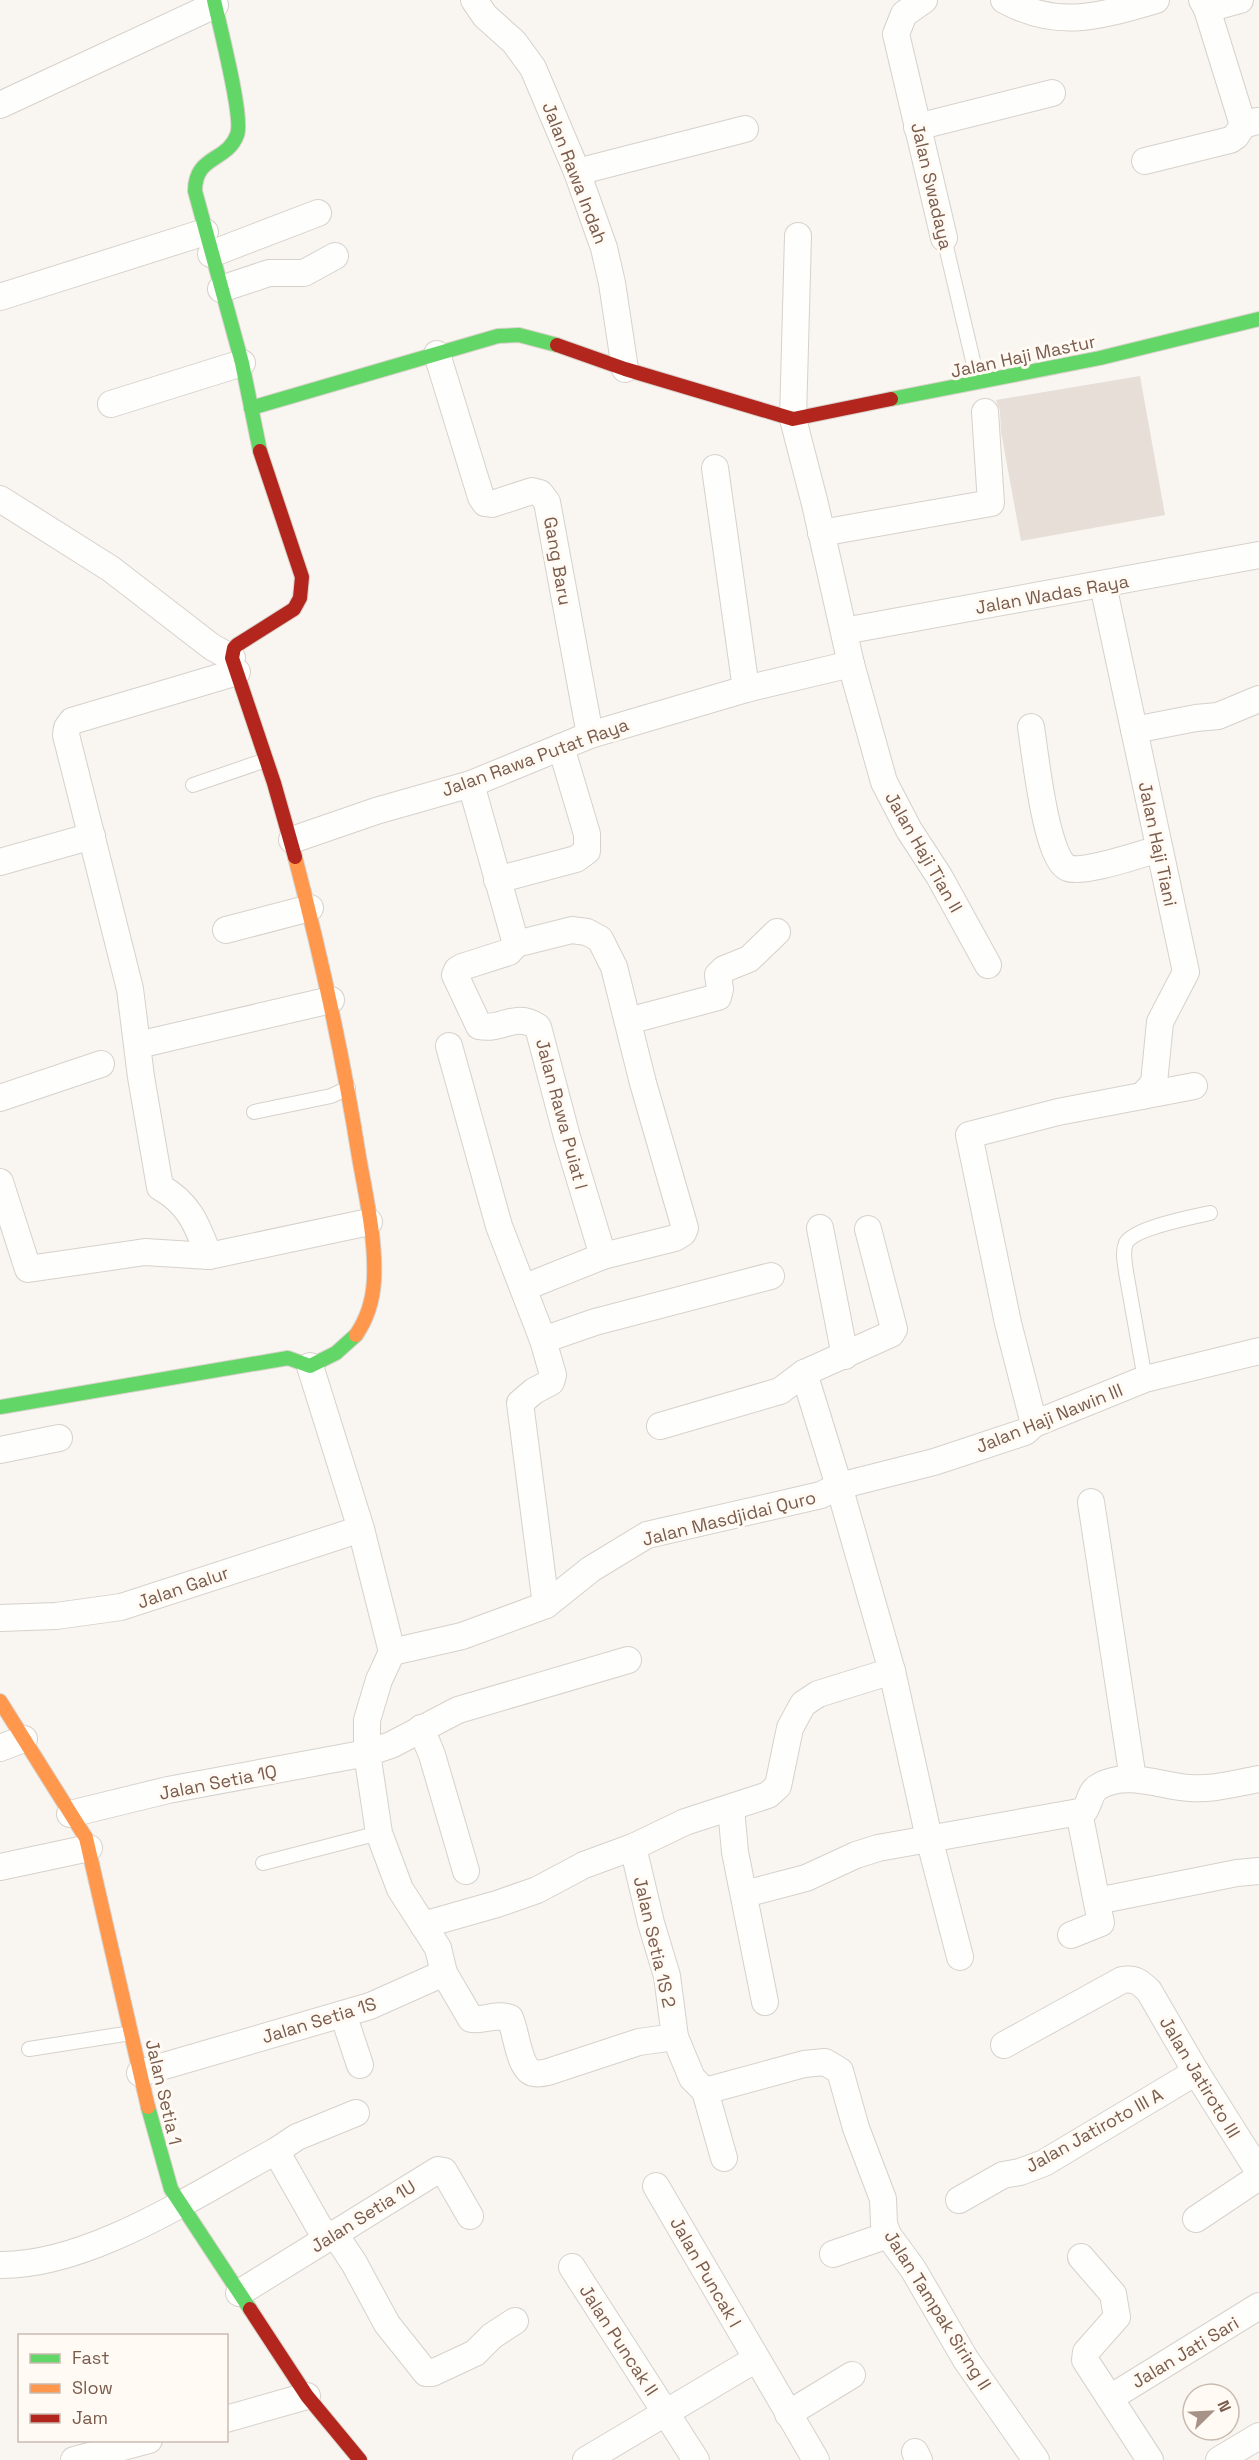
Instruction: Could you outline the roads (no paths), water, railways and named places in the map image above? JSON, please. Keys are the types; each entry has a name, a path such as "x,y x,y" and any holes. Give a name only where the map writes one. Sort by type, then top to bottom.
{"street":[{"name":"Jalan Rawa Indah","path":"474,0 491,22 514,42 533,68 577,172 604,248 612,283 625,369"},
{"name":"Jalan Swadaya","path":"924,0 904,14 896,34 944,238"},
{"path":"1004,0 1042,16 1082,18 1115,12 1156,0"},
{"path":"1145,161 1230,140 1251,123 1205,4 1240,0"},
{"path":"0,1407 288,1358 310,1366 337,1354 354,1338 366,1318 374,1280 369,1222 349,1087 331,1000 292,840 235,665 234,648 295,608 302,593 300,569 259,447 242,363 195,190 196,176 203,165 231,148 239,136 240,123 215,3 2,100"},
{"path":"917,127 1052,93"},
{"path":"577,172 745,129"},
{"path":"0,297 318,213"},
{"name":"Jalan Haji Tian II","path":"798,236 793,419 851,664 884,782 909,830 939,876 988,965"},
{"path":"221,289 269,273 304,273 335,256"},
{"name":"Jalan Haji Mastur","path":"793,419 1100,358 1259,319"},
{"path":"251,408 498,336 519,335 540,339 625,369 793,419"},
{"name":"Gang Baru","path":"437,354 481,497 485,503 492,504 532,491 540,493 547,502 590,735"},
{"path":"111,404 242,363"},
{"path":"821,533 992,503 985,412"},
{"path":"715,468 746,689"},
{"path":"0,499 111,569 235,665"},
{"name":"Jalan Wadas Raya","path":"844,632 1259,555"},
{"name":"Jalan Haji Tiani","path":"1103,585 1186,972 1160,1022 1154,1083 1142,1096"},
{"name":"Jalan Rawa Putat Raya","path":"292,840 376,811 471,784 590,735 746,689 851,664"},
{"path":"209,1256 195,1218 175,1196 160,1187 141,1077 130,989 66,735 67,728 72,721 235,665"},
{"path":"1134,730 1218,716 1259,699"},
{"path":"1031,727 1044,810 1055,854 1063,865 1070,869 1080,869 1159,849"},
{"path":"497,880 576,860 586,851 587,834 561,747"},
{"path":"471,784 516,944"},
{"path":"0,862 92,836"},
{"path":"226,930 310,908"},
{"name":"Jalan Rawa Puiat I","path":"572,930 587,932 600,939 614,966 685,1228 683,1233 675,1238 592,1261 567,1137 538,1027 519,1019 486,1028 479,1026 455,975 462,967 509,952 516,944 572,930"},
{"path":"628,1021 718,998 720,989 718,975 724,969 749,959 777,932"},
{"path":"138,1045 331,1000"},
{"path":"449,1046 499,1226 543,1340 553,1379 548,1385 534,1390 519,1403 546,1605"},
{"path":"0,1098 100,1064"},
{"path":"1034,1424 1008,1323 969,1135 1058,1112 1194,1086"},
{"path":"0,1182 28,1269 145,1252 209,1256 369,1222"},
{"path":"820,1228 845,1356"},
{"path":"660,1426 780,1391 804,1373 887,1337 894,1329 868,1229"},
{"path":"523,1288 592,1261"},
{"path":"543,1340 595,1322 771,1276"},
{"name":"Jalan Haji Nawin III","path":"840,1486 934,1462 1025,1432 1034,1424 1145,1379 1259,1351"},
{"path":"310,1366 361,1529 392,1652 367,1720 367,1753 379,1833 400,1889 438,1948 444,1973 471,2019 479,2020 490,2016 510,2018 528,2071 534,2074 548,2072 639,2042 675,2037 692,2078 705,2091 724,2158"},
{"path":"804,1373 840,1486 892,1671 929,1838 960,1957"},
{"path":"0,1450 59,1438"},
{"name":"Jalan Masdjidai Quro","path":"392,1652 462,1636 546,1605 591,1569 646,1535 821,1495 840,1486"},
{"path":"1091,1502 1133,1779"},
{"name":"Jalan Galur","path":"0,1618 56,1616 121,1607 361,1529"},
{"name":"Jalan Setia 1Q","path":"70,1814 168,1790 367,1753 391,1745 458,1710 628,1660"},
{"path":"423,1925 537,1890 584,1865 633,1847 685,1822 768,1795 778,1786 790,1728 803,1704 818,1694 892,1671"},
{"name":"Jalan Setia 1","path":"0,1701 86,1838 165,2174 179,2203 307,2396 360,2460"},
{"path":"421,1728 432,1755 466,1871"},
{"path":"0,1748 24,1739"},
{"path":"745,1894 806,1878 856,1855 878,1848 1079,1812 1084,1810 1091,1794 1097,1788 1116,1780 1133,1779 1191,1788 1216,1787 1259,1779"},
{"path":"731,1808 735,1852 765,2002"},
{"path":"1071,1935 1101,1923 1079,1812"},
{"name":"Jalan Setia 1S 2","path":"633,1847 651,1923 667,1976 675,2037"},
{"path":"0,1867 89,1848"},
{"path":"1097,1900 1259,1870"},
{"name":"Jalan Setia 1S","path":"140,2073 370,2006 444,1973"},
{"name":"Jalan Jatiroto III","path":"1004,2045 1122,1980 1132,1978 1141,1982 1149,1991 1259,2175"},
{"path":"343,2014 360,2065"},
{"name":"Jalan Tampak Siring II","path":"705,2091 804,2064 825,2062 840,2071 856,2128 883,2199 884,2224 888,2235 913,2269 966,2360 1036,2460"},
{"name":"Jalan Jatiroto III A","path":"959,2200 1003,2175 1020,2172 1044,2163 1196,2072"},
{"path":"0,2265 36,2261 79,2250 120,2235 276,2151 297,2137 356,2113"},
{"path":"276,2151 330,2236 354,2263 387,2324 426,2373 432,2373 475,2353 492,2336 515,2321"},
{"name":"Jalan Setia 1U","path":"239,2293 438,2170 444,2171 470,2216"},
{"path":"1196,2219 1259,2175"},
{"name":"Jalan Puncak I","path":"656,2186 816,2460"},
{"path":"833,2254 888,2235"},
{"path":"1081,2257 1113,2294 1117,2317 1086,2352 1085,2360 1150,2460"},
{"name":"Jalan Puncak II","path":"572,2267 696,2460"},
{"name":"Jalan Jati Sari","path":"1110,2398 1259,2307"},
{"path":"586,2460 756,2359"},
{"path":"788,2414 852,2375"},
{"path":"228,2418 307,2396"},
{"path":"1219,2460 1259,2436"},
{"path":"74,2460 142,2442"}],"lane":[{"name":"Jalan Swadaya","path":"944,238 978,384"},
{"path":"193,785 266,760"},
{"path":"254,1112 331,1096 349,1087"},
{"path":"1145,1379 1126,1272 1124,1254 1126,1243 1136,1234 1210,1213"},
{"path":"263,1863 379,1833"},
{"path":"29,2049 131,2033"}]}
